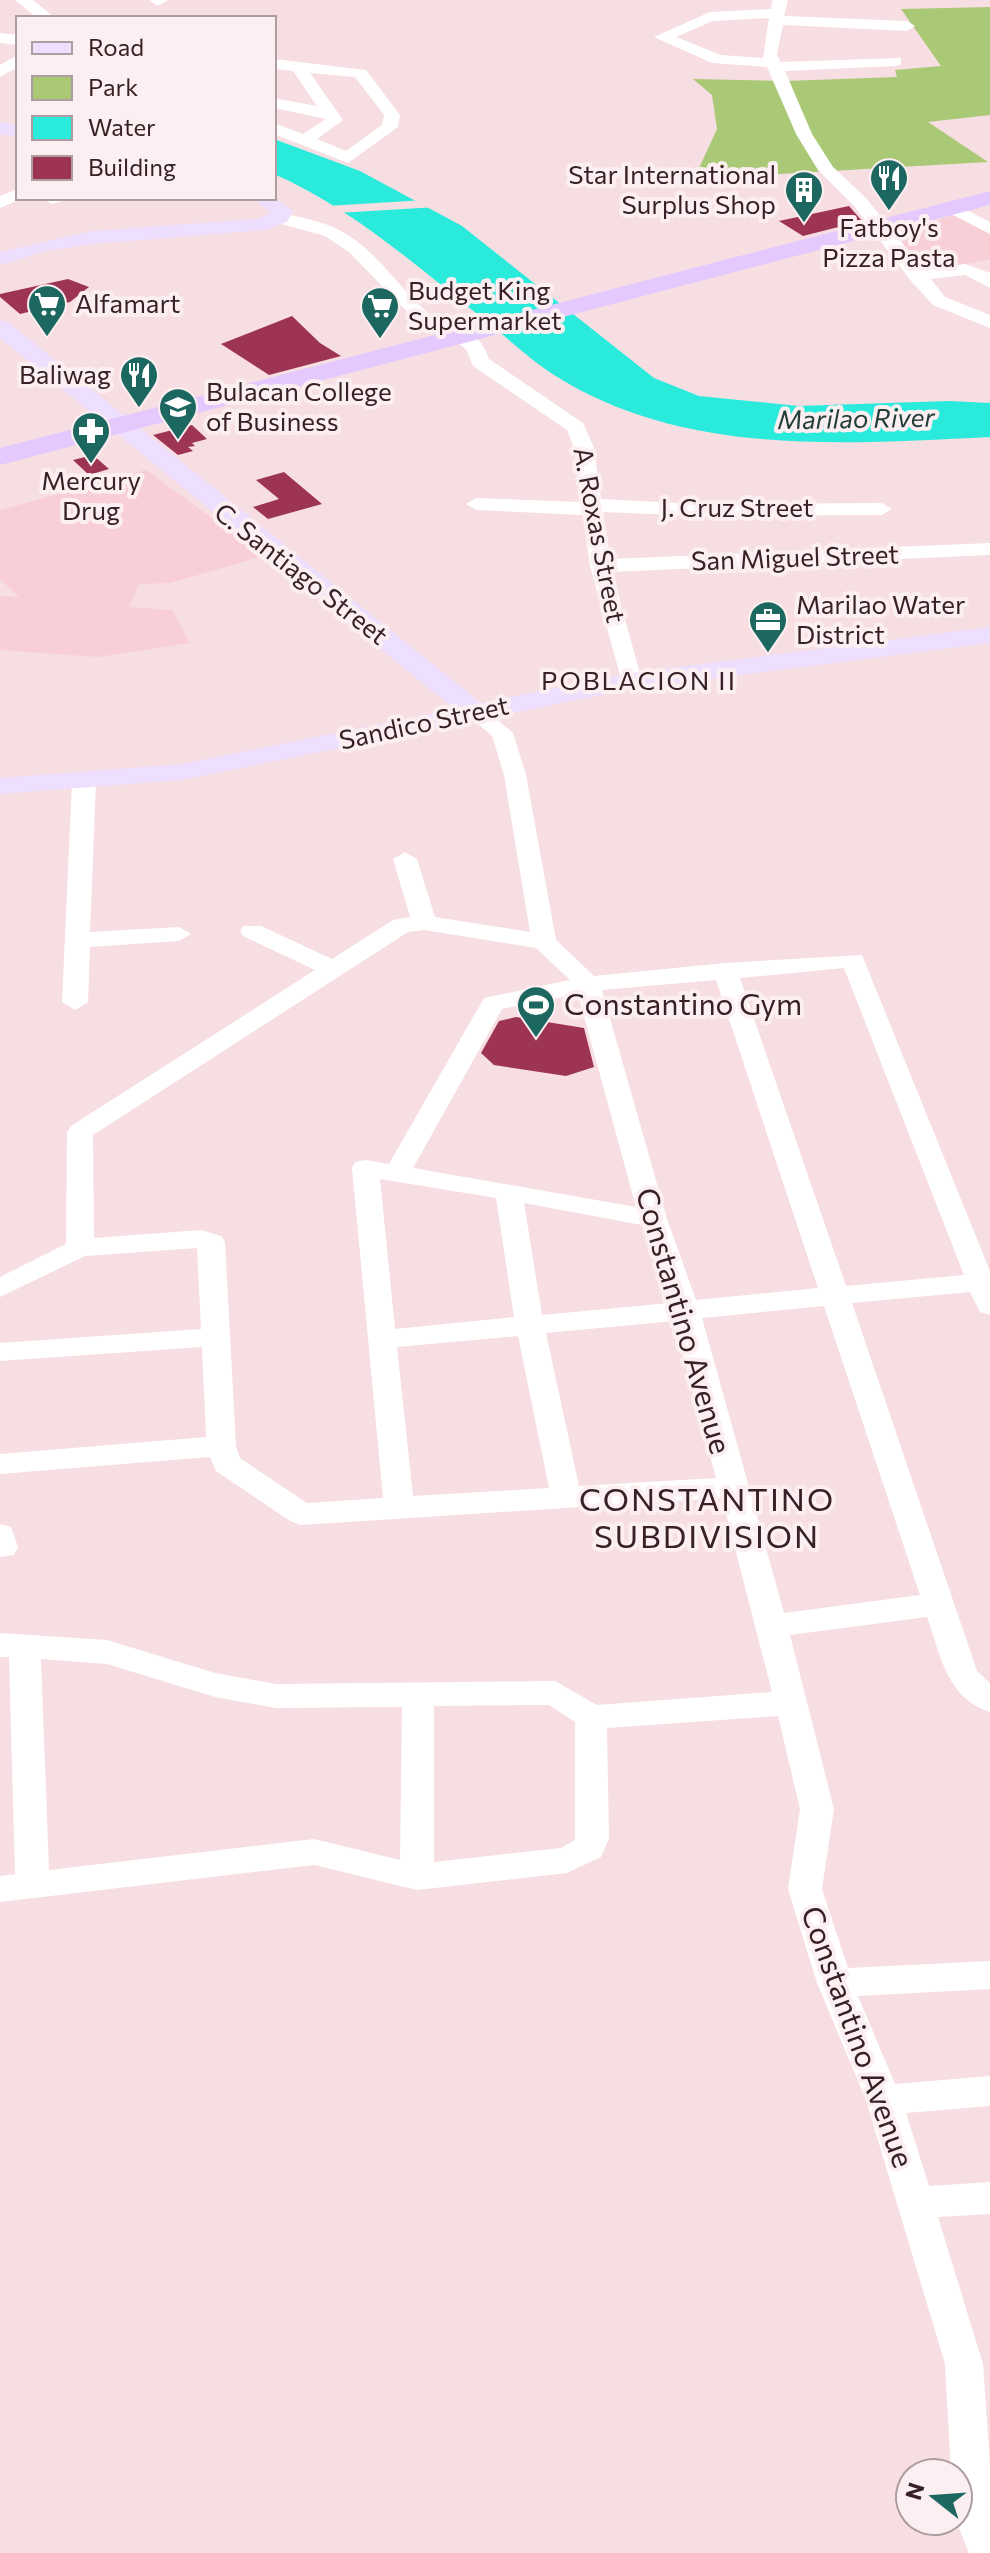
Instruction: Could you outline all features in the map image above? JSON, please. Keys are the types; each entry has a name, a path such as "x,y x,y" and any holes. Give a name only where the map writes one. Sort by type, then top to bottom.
{"highway":[{"path":"0,457 403,357 410,351 990,198"},
{"path":"0,468 122,429"}],"main road":[{"path":"0,259 26,249 159,232 257,225 280,218 282,211 265,200"},
{"name":"C. Santiago Street","path":"0,327 476,713"},
{"name":"Sandico Street","path":"0,786 84,782 182,772 631,681 990,635"}],"street":[{"path":"23,0 44,16"},
{"path":"778,11 769,54 804,134 826,170 860,202 939,301 990,322"},
{"path":"895,61 774,65 723,61 662,37 710,17 778,11 907,26"},
{"path":"695,23 696,52"},
{"path":"0,72 11,60"},
{"path":"276,64 360,73 392,115 390,127 348,158 276,129"},
{"path":"297,65 335,120 306,139"},
{"path":"276,103 330,113"},
{"path":"951,207 990,229"},
{"name":"A. Roxas Street","path":"280,218 331,232 355,248 429,323 452,330 475,346 480,362 576,427 584,448 600,566 631,681"},
{"path":"0,252 26,249"},
{"path":"917,277 970,268 980,271 990,283"},
{"name":"J. Cruz Street","path":"476,504 700,510 882,509"},
{"name":"San Miguel Street","path":"600,566 990,549"},
{"path":"476,713 502,733 515,775 544,942"},
{"path":"75,1002 84,782"},
{"path":"405,859 424,923"},
{"path":"80,1248 80,1132 402,925 424,923 544,942 588,984"},
{"path":"252,931 333,969"},
{"path":"78,940 179,934"},
{"path":"385,1339 832,1294 985,1294 853,960 588,984 490,1004 398,1171"},
{"path":"725,970 962,1673 969,1684 990,1700"},
{"name":"Constantino Avenue","path":"588,984 653,1219 685,1308 731,1487 772,1626 817,1809 805,1889 835,1983 884,2100 915,2203 977,2364 973,2512 989,2553"},
{"path":"399,1510 385,1339 364,1189 365,1168 398,1171 653,1219"},
{"path":"509,1192 530,1326 566,1497"},
{"path":"0,1288 80,1248 201,1239 211,1242 221,1446 227,1464 301,1514 731,1487"},
{"path":"0,1352 216,1337"},
{"path":"0,1464 221,1446"},
{"path":"772,1626 941,1604"},
{"path":"591,1725 592,1838 589,1848 567,1860 417,1877 314,1852 16,1887 12,1645 107,1652 215,1685 276,1696 555,1693 591,1725 790,1708"},
{"path":"417,1877 418,1693"},
{"path":"835,1983 990,1975"},
{"path":"884,2100 990,2091"},
{"path":"915,2203 990,2198"}],"shaded area":[{"path":"956,215 990,232 990,259 922,273 889,233"},
{"path":"146,470 264,556 170,583 139,584 129,607 172,610 190,643 98,657 0,650 0,596 19,597 0,579 0,510"}],"green space":[{"path":"990,7 990,115 928,122 988,162 694,179 717,129 712,95 693,79 785,81 897,77 895,70 941,66 901,9"}],"water":[{"name":"Marilao River","path":"276,140 360,171 462,226 654,378 699,396 798,406 949,401 990,403 990,437 821,442 710,432 656,420 604,401 554,375 414,263 360,223 304,188 276,175"}],"pier":[{"path":"425,200 437,207 337,213 327,206"}],"building":[{"path":"849,206 862,221 803,236 779,221"},
{"path":"68,279 89,287 70,302 20,314 0,297 0,294"},
{"path":"292,316 320,343 341,356 269,375 221,344"},
{"name":"Bulacan College of Business","path":"192,425 207,439 192,443 195,446 188,447 193,451 178,455 153,435"},
{"name":"Mercury Drug","path":"93,455 109,469 89,475 73,460"},
{"path":"284,472 322,504 268,519 253,507 279,499 256,480"},
{"name":"Constantino Gym","path":"516,1017 584,1028 594,1067 566,1076 494,1065 481,1053 499,1021"}],"place":[{"name":"Fatboy's Pizza Pasta","path":"889,212"},
{"name":"Star International Surplus Shop","path":"804,224"},
{"name":"Alfamart","path":"47,338"},
{"name":"Budget King Supermarket","path":"380,340"},
{"name":"Baliwag","path":"139,409"},
{"name":"Bulacan College of Business","path":"178,441"},
{"name":"Mercury Drug","path":"91,465"},
{"name":"Marilao Water District","path":"768,654"},
{"name":"Constantino Gym","path":"536,1039"}],"district":[{"name":"POBLACION II","path":"639,681"},
{"name":"CONSTANTINO SUBDIVISION","path":"707,1518"}]}
